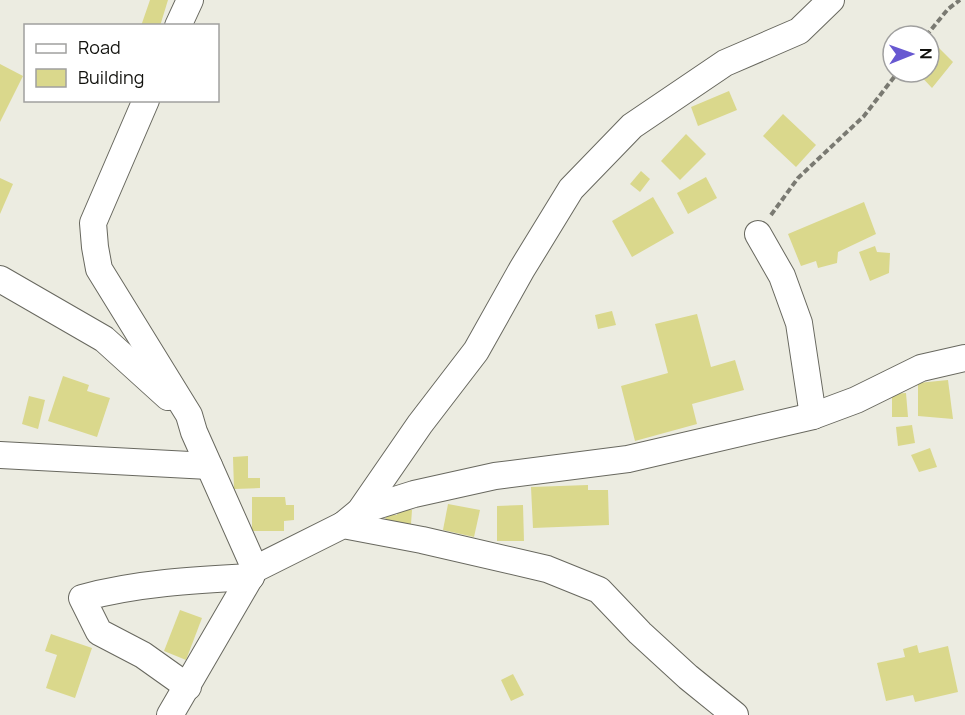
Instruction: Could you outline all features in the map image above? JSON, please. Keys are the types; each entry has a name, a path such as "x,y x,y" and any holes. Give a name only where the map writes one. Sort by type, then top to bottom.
{"street":[{"path":"179,24 190,0"},
{"path":"352,518 476,351 571,189 632,126 725,63 799,31 831,0"},
{"path":"145,102 93,223 99,269 189,415 253,573"},
{"path":"758,234 782,276 800,323 813,416"},
{"path":"0,279 104,339 189,415"},
{"path":"188,687 143,656 99,632 82,598 105,592 182,580 253,573 352,518 414,494 495,476 628,459 813,416 921,369 965,358"},
{"path":"0,455 209,466"},
{"path":"352,518 422,540 547,569 599,590 640,633 688,677 735,715"},
{"path":"170,715 253,573"}],"path":[{"path":"936,24 948,9 960,0"},
{"path":"758,234 798,178 864,116 889,84"}],"building":[{"path":"150,0 168,0 161,24 142,24"},
{"path":"941,50 953,62 941,77"},
{"path":"0,64 23,76 0,122"},
{"path":"729,91 737,110 698,126 691,107"},
{"path":"783,114 816,145 796,167 763,136"},
{"path":"686,134 706,154 680,180 661,161"},
{"path":"641,171 650,179 640,192 630,184"},
{"path":"706,177 717,198 688,214 677,193"},
{"path":"0,178 13,184 0,214"},
{"path":"653,197 674,233 632,257 612,221"},
{"path":"864,202 876,234 838,252 837,263 818,268 816,261 801,266 788,234"},
{"path":"875,246 877,252 890,253 889,273 870,281 859,252"},
{"path":"612,311 616,325 598,329 595,315"},
{"path":"697,314 711,367 735,360 744,390 692,404 697,424 635,441 621,386 668,373 655,324"},
{"path":"63,376 89,385 87,391 110,398 97,437 48,421"},
{"path":"948,380 953,419 918,416 918,383"},
{"path":"906,393 908,417 892,417 892,394"},
{"path":"29,396 45,400 38,429 22,424"},
{"path":"912,425 915,443 898,446 896,427"},
{"path":"930,448 937,467 919,472 911,455"},
{"path":"248,456 248,478 260,478 260,488 234,489 233,457"},
{"path":"588,485 588,490 608,490 609,525 533,528 531,487"},
{"path":"252,497 285,497 286,505 294,505 294,520 284,521 284,531 252,531"},
{"path":"448,504 480,510 474,537 443,530"},
{"path":"523,505 524,541 497,541 497,506"},
{"path":"398,510 412,510 411,524 385,523 386,514 397,515"},
{"path":"180,610 202,618 186,660 164,651"},
{"path":"51,634 92,648 75,698 46,688 57,655 45,651"},
{"path":"917,645 919,653 948,646 958,692 915,702 913,695 886,701 877,663 905,657 903,649"},
{"path":"513,674 524,695 511,701 501,680"}]}
